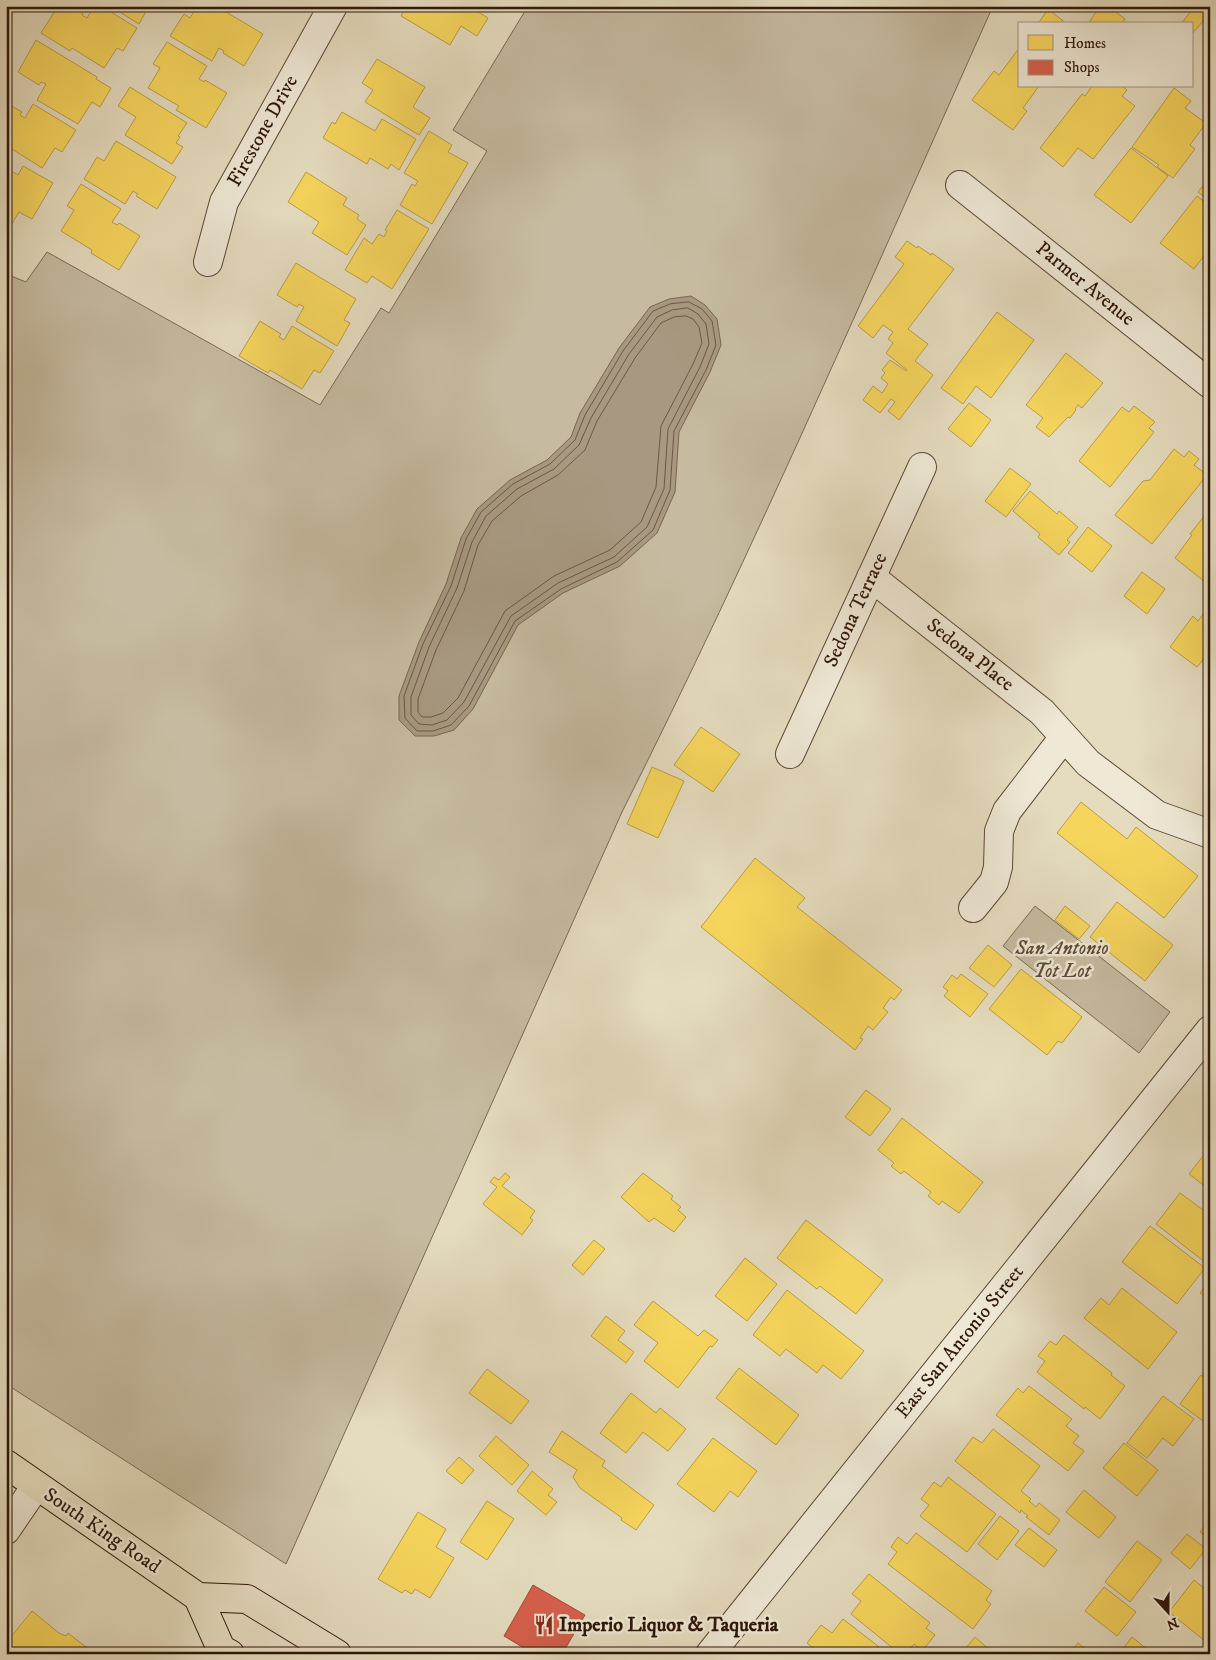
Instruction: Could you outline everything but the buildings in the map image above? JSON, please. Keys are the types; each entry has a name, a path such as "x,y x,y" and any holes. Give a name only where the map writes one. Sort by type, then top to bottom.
{"main road":[{"name":"South King Road","path":"6,1464 198,1596"},
{"path":"230,1654 221,1649 198,1596 247,1599 337,1654"}],"street":[{"name":"Firestone Drive","path":"208,262 224,202 333,6"},
{"name":"Parmer Avenue","path":"960,185 1210,384"},
{"name":"Sedona Terrace","path":"790,754 922,466"},
{"name":"Sedona Place","path":"871,577 1042,712 1088,762 1157,816 1210,834"},
{"path":"973,908 994,882 998,867 999,831 1007,811 1064,737"},
{"name":"East San Antonio Street","path":"710,1654 1210,1030"},
{"path":"6,1530 36,1486"}],"green space":[{"path":"528,6 993,6 766,512 622,812 286,1564 6,1384 6,274 26,282 47,252 320,405 381,308 389,313 487,151 453,130"},
{"name":"San Antonio Tot Lot","path":"1035,906 1170,1012 1139,1053 1003,946"}],"water":[{"path":"691,296 705,305 717,319 721,345 710,372 679,432 675,492 657,533 620,566 563,593 518,625 473,709 454,730 434,736 415,736 399,720 399,696 419,642 446,584 461,538 477,509 510,480 547,460 571,437 580,413 619,348 650,307 669,299"}],"place":[{"name":"Imperio Liquor & Taqueria","path":"544,1625"}]}
